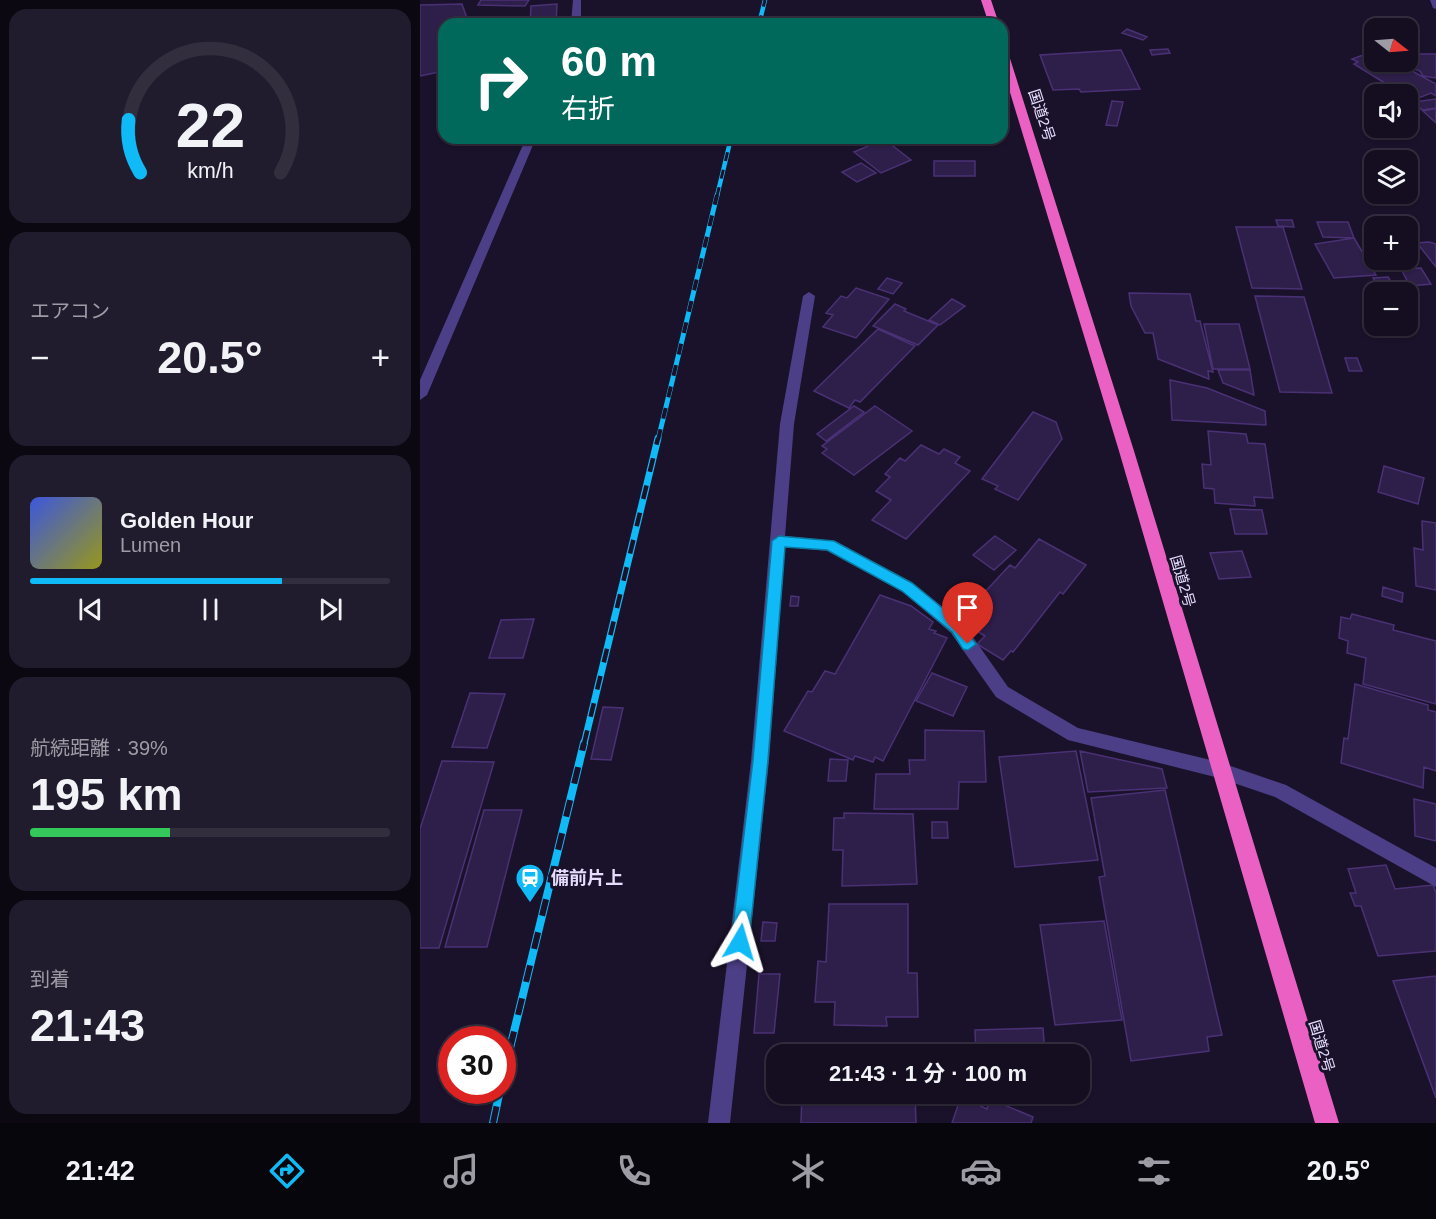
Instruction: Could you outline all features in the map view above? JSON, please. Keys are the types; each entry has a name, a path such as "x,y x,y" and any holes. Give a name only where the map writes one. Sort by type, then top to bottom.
{"highway":[{"path":"986,0 992,18"},
{"name":"国道2号","path":"1008,68 1082,299 1219,770 1327,1123"}],"street":[{"path":"576,18 577,0"},
{"path":"1434,0 1436,6"},
{"path":"420,395 528,144"},
{"path":"719,1123 760,760 787,424 809,296"},
{"path":"779,541 830,545 907,587 957,628 1002,692 1074,735 1219,770 1280,791 1436,878"}],"building":[{"path":"481,0 529,0 525,6 478,5"},
{"path":"462,4 467,18 438,18 438,72 420,76 420,5"},
{"path":"557,4 556,18 530,18 531,6"},
{"path":"1127,29 1147,37 1143,40 1122,33"},
{"path":"1168,49 1170,53 1152,55 1150,50"},
{"path":"1121,50 1140,89 1081,92 1079,89 1053,90 1040,55"},
{"path":"1418,54 1436,54 1436,78 1423,76 1418,70"},
{"path":"1364,56 1364,70 1354,64 1358,62 1352,59"},
{"path":"1367,72 1414,72 1436,84 1436,96 1431,93 1418,98 1418,84 1386,84"},
{"path":"1436,99 1436,108 1422,110 1418,106 1418,101"},
{"path":"1112,101 1123,102 1117,126 1106,125"},
{"path":"1436,109 1436,123 1423,111"},
{"path":"872,144 890,144 911,160 881,173 854,152"},
{"path":"934,161 975,161 975,176 934,176"},
{"path":"861,163 876,173 857,182 842,172"},
{"path":"1276,220 1292,220 1294,227 1278,226"},
{"path":"1317,222 1348,222 1354,238 1323,237"},
{"path":"1236,227 1283,227 1302,289 1252,288"},
{"path":"1354,238 1364,255 1364,270 1373,270 1376,275 1334,278 1315,244"},
{"path":"1418,244 1436,244 1436,267"},
{"path":"1421,268 1431,284 1418,285 1418,282 1408,282 1402,270 1418,270"},
{"path":"1388,277 1391,282 1375,282 1373,278"},
{"path":"887,278 902,283 893,294 878,289"},
{"path":"856,288 889,299 856,338 823,327 833,315 826,313 841,296 847,298"},
{"path":"1129,293 1190,294 1196,321 1200,321 1213,372 1208,371 1209,379 1158,359 1153,333 1145,333 1131,306"},
{"path":"1255,296 1304,297 1332,393 1280,392"},
{"path":"952,299 965,306 940,325 929,320"},
{"path":"895,304 906,309 904,311 938,325 918,345 873,326"},
{"path":"1204,324 1239,324 1250,369 1213,369"},
{"path":"878,329 915,346 860,402 855,400 849,408 814,391"},
{"path":"1345,358 1357,358 1362,371 1349,371"},
{"path":"1218,370 1250,370 1254,395 1223,383"},
{"path":"1170,380 1207,388 1265,411 1266,425 1172,420"},
{"path":"854,406 864,412 826,441 817,434"},
{"path":"875,406 912,431 854,475 822,453 827,449 822,446"},
{"path":"1033,412 1056,422 1062,439 1018,500 995,489 998,486 982,479"},
{"path":"1208,431 1246,434 1248,443 1265,444 1273,498 1254,497 1255,506 1215,503 1214,489 1204,488 1202,464 1211,465"},
{"path":"921,445 939,454 944,449 960,457 955,463 970,471 906,539 872,520 891,500 876,491 890,477 885,474 900,458 905,461"},
{"path":"1384,466 1424,478 1418,504 1378,492"},
{"path":"1230,509 1262,510 1267,534 1235,534"},
{"path":"1422,521 1436,523 1436,590 1416,586 1414,548 1423,550"},
{"path":"995,536 1016,550 994,570 973,555"},
{"path":"1039,539 1086,565 1063,594 1060,592 1013,652 1011,651 1003,660 977,644 985,636 967,625 970,622 960,616 979,593 982,595 1010,565 1015,568"},
{"path":"1242,551 1251,577 1219,579 1210,553"},
{"path":"1383,587 1403,593 1402,602 1382,596"},
{"path":"880,595 911,606 933,622 929,629 947,638 883,761 875,757 873,762 855,756 853,760 784,731 808,691 812,692 825,671 835,674"},
{"path":"791,596 799,597 798,606 790,606"},
{"path":"1352,614 1394,625 1393,630 1436,641 1436,704 1363,684 1366,658 1347,653 1348,641 1339,638 1341,617 1350,619"},
{"path":"534,619 523,658 489,658 501,620"},
{"path":"932,673 967,687 953,716 916,701"},
{"path":"1355,684 1428,705 1428,710 1436,712 1436,771 1424,767 1423,788 1341,763 1344,738 1348,739"},
{"path":"470,693 505,694 487,748 452,747"},
{"path":"603,707 623,708 611,760 591,759"},
{"path":"925,730 984,731 986,782 959,782 958,809 874,809 876,774 910,774 909,760 925,760"},
{"path":"1076,751 1098,860 1015,867 999,757"},
{"path":"1080,751 1162,769 1167,788 1088,792"},
{"path":"830,759 848,760 846,781 828,781"},
{"path":"442,761 494,762 439,948 420,948 420,829"},
{"path":"1165,790 1222,1035 1207,1037 1209,1051 1131,1061 1099,877 1105,876 1091,798"},
{"path":"1414,799 1436,804 1436,841 1415,836"},
{"path":"484,810 522,810 487,947 445,947"},
{"path":"844,813 913,814 917,884 842,886 843,850 833,850 834,818 844,818"},
{"path":"932,822 947,822 948,838 932,838"},
{"path":"1386,865 1395,889 1433,885 1436,893 1436,951 1378,956 1361,906 1355,906 1350,893 1356,893 1348,869"},
{"path":"829,904 908,904 908,973 917,973 918,1017 886,1017 887,1026 834,1025 835,1002 815,1002 818,961 826,962"},
{"path":"1104,921 1122,1020 1055,1025 1040,925"},
{"path":"763,922 777,923 775,941 761,941"},
{"path":"759,974 780,974 774,1033 754,1033"},
{"path":"1436,976 1436,1098 1393,981"},
{"path":"1043,1028 1044,1044 976,1044 975,1030"},
{"path":"802,1104 915,1104 916,1123 801,1123"},
{"path":"959,1104 976,1104 987,1109 988,1104 1002,1104 1033,1117 1031,1123 952,1123"}],"railway":[{"path":"760,18 765,0"},
{"path":"717,196 730,144"},
{"path":"658,440 717,195"},
{"path":"584,744 658,438"},
{"path":"515,1026 584,743"},
{"path":"493,1123 497,1104"}],"place":[{"name":"備前片上","path":"530,904"}],"route":[{"path":"740,942 760,760 779,541 830,545 888,576 907,587 957,628 968,644"}]}
